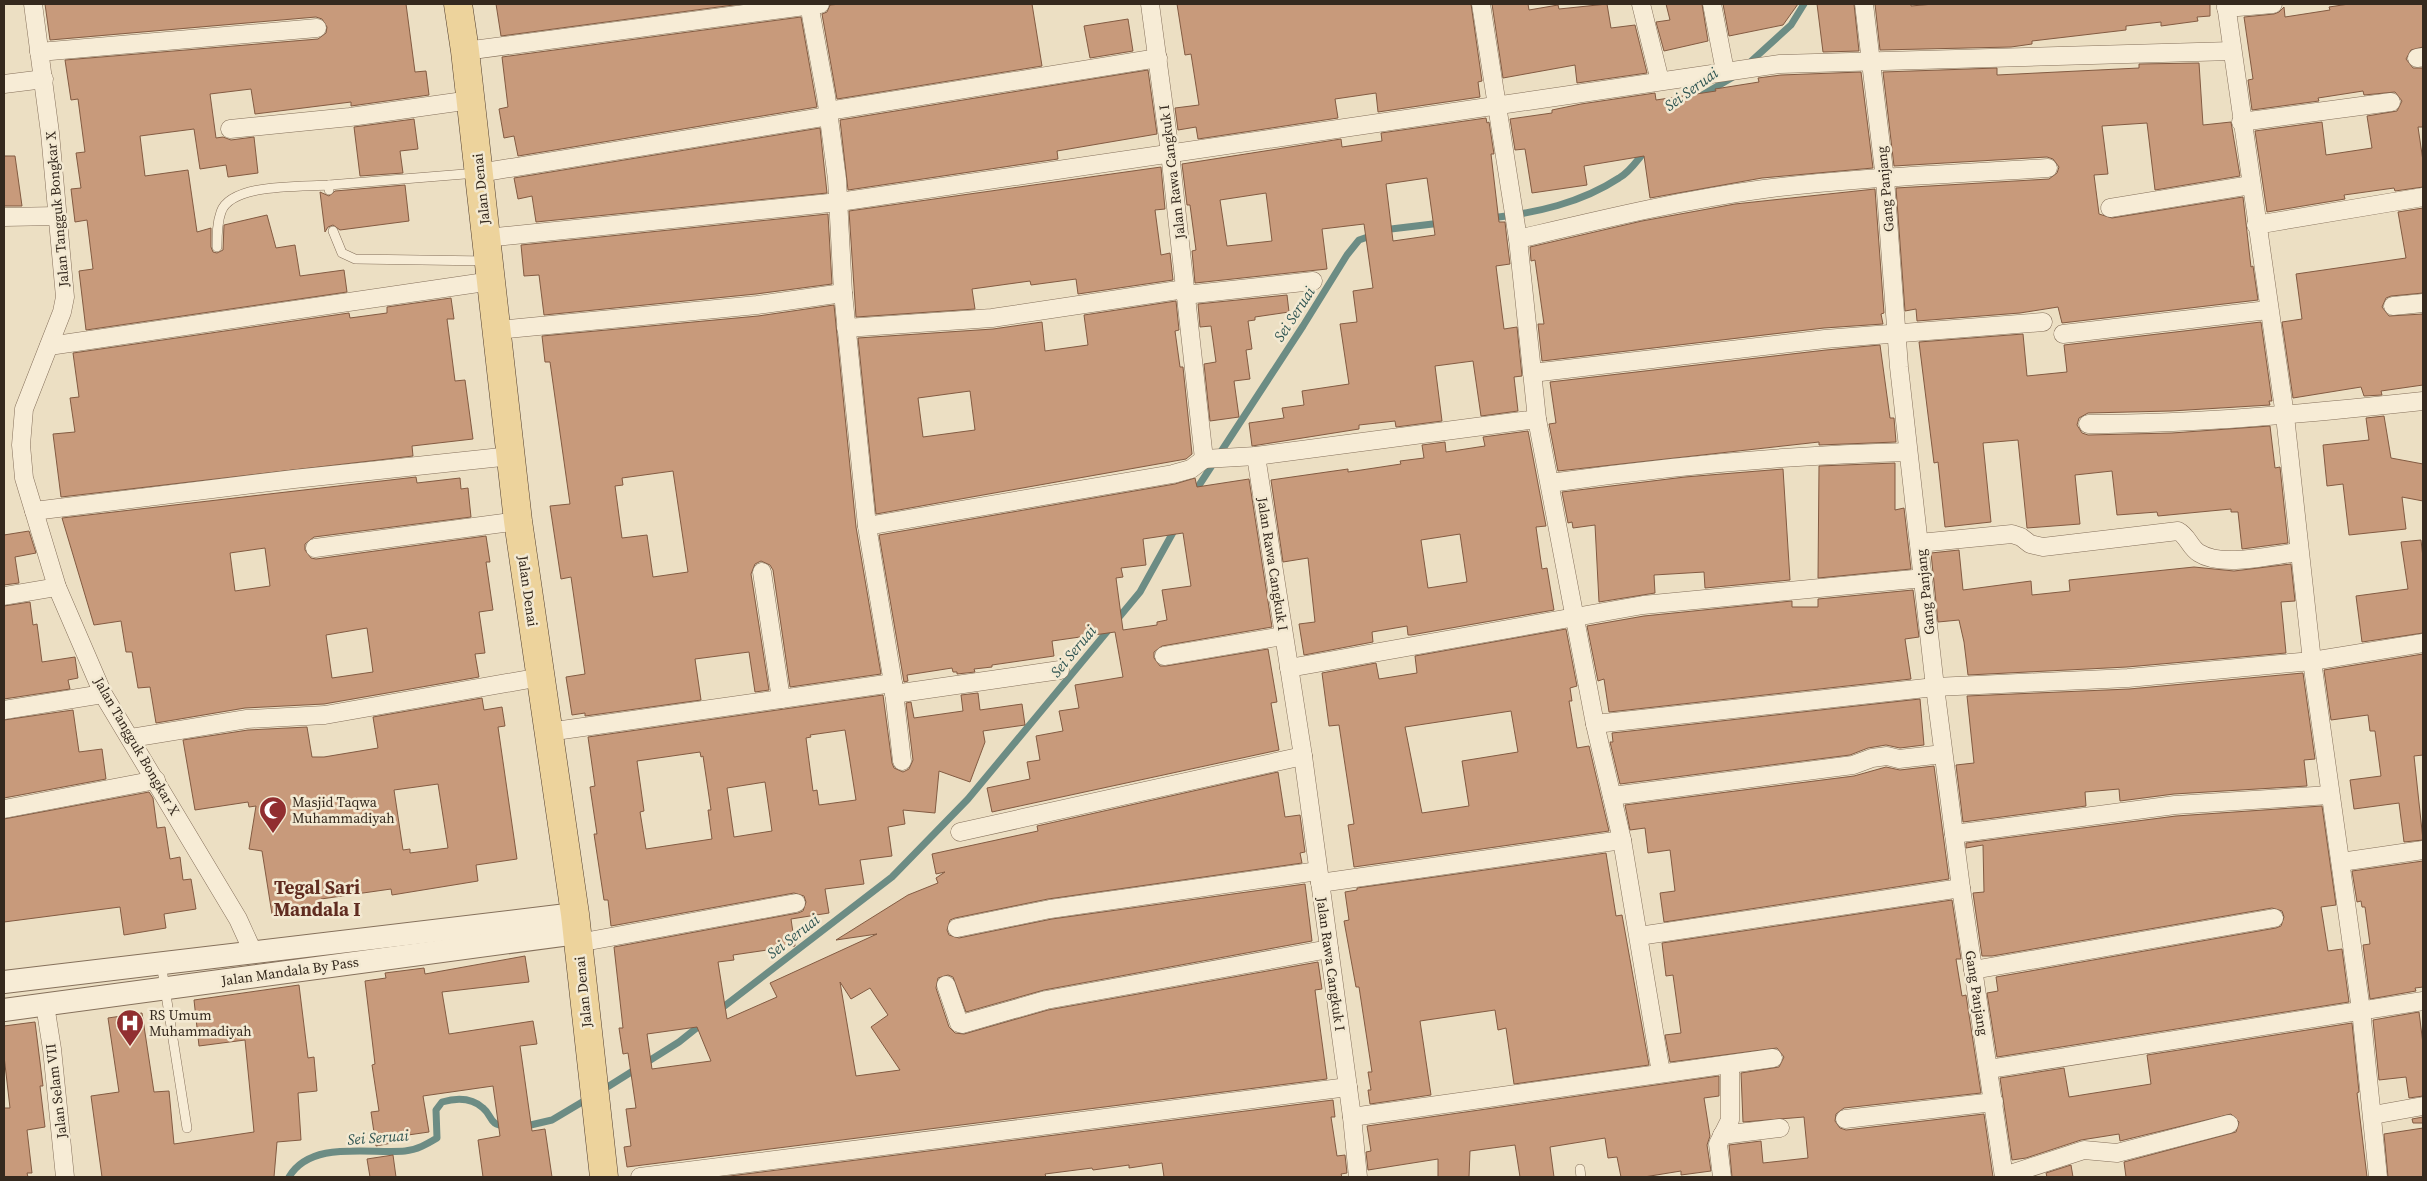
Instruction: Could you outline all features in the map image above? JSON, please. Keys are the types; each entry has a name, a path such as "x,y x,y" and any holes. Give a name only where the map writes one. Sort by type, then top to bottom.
{"main road":[{"name":"Jalan Denai","path":"458,4 471,100 518,521 577,930 604,1177"}],"street":[{"name":"Jalan Tangguk Bongkar X","path":"33,4 44,79 64,297 62,312 50,346 24,409 21,445 24,478 58,587 103,694 238,919 253,952"},
{"path":"465,51 813,4 839,202 846,328 867,526 893,688 902,761"},
{"name":"Jalan Rawa Cangkuk I","path":"1150,4 1170,153 1185,292 1212,459"},
{"path":"1481,4 1517,234 1537,419 1595,724 1622,840 1661,1073"},
{"path":"1641,4 1660,81"},
{"path":"1712,4 1729,71"},
{"name":"Gang Panjang","path":"1864,4 1886,179 1896,332 1935,686 1961,888 2004,1177"},
{"path":"2273,4 2226,6 2268,310 2285,416 2312,661 2361,1010 2378,1177"},
{"path":"39,52 317,28"},
{"path":"50,346 489,260 839,202 1780,64 2232,51"},
{"path":"479,173 1158,58"},
{"path":"4,84 44,79"},
{"path":"230,129 350,117 471,100"},
{"path":"2241,122 2391,102"},
{"path":"1517,234 1761,190 1851,180 2048,168"},
{"path":"2110,208 2251,186"},
{"path":"2256,225 2423,197"},
{"path":"4,216 58,216"},
{"path":"846,328 992,318 1185,292 1313,281"},
{"path":"497,330 757,305 843,293"},
{"path":"2394,306 2423,303"},
{"path":"2063,334 2268,310"},
{"path":"1532,373 1896,332 2043,322"},
{"path":"2088,424 2152,424 2285,416 2423,401"},
{"path":"867,526 1173,474 1191,469 1212,459 1256,456 1537,419"},
{"path":"1550,483 1713,462 1835,454 1908,452"},
{"path":"34,511 294,479 511,456"},
{"name":"Jalan Rawa Cangkuk I","path":"1256,456 1302,756 1352,1117 1358,1177"},
{"path":"315,548 518,521"},
{"path":"1919,543 2012,534 2021,537 2030,544 2043,547 2178,530 2186,536 2197,552 2205,556 2227,560 2299,552"},
{"path":"762,572 781,699"},
{"path":"1289,668 1653,604 1924,578"},
{"path":"4,596 58,587"},
{"path":"1164,656 1284,636"},
{"path":"1595,724 1935,686 2128,678 2312,661 2423,643"},
{"path":"548,732 781,699 1060,670"},
{"path":"131,738 247,719 325,715 541,677"},
{"path":"4,710 103,694"},
{"path":"1612,796 1853,765 1872,758 1888,756 1899,759 1944,754"},
{"path":"960,832 1302,756"},
{"path":"4,809 156,780"},
{"path":"1954,834 2175,805 2330,795"},
{"path":"957,928 1050,910 1622,840"},
{"path":"2341,862 2423,850"},
{"path":"1639,936 1961,888"},
{"path":"577,930 796,902"},
{"path":"1974,970 2274,918"},
{"name":"Jalan Mandala By Pass","path":"4,982 253,952 577,930"},
{"name":"Jalan Mandala By Pass","path":"4,1010 166,990 577,930"},
{"path":"946,985 959,1023 962,1024 1046,1000 1329,949"},
{"path":"1989,1069 2423,1001"},
{"name":"Jalan Selam VII","path":"45,1006 52,1049 65,1177"},
{"path":"1352,1117 1773,1058"},
{"path":"1722,1177 1718,1144 1730,1120 1730,1064"},
{"path":"640,1177 1348,1087"},
{"path":"1846,1118 1994,1102"},
{"path":"2373,1115 2423,1106"},
{"path":"2004,1177 2084,1150 2117,1153 2229,1124"},
{"path":"1722,1135 1780,1128"}],"lane":[{"path":"217,247 221,211 228,201 238,194 254,190 329,187 479,173"},
{"path":"333,231 342,253 355,259 489,260"},
{"path":"161,963 186,1128"}],"building":[{"path":"45,4 406,4 415,72 426,71 429,95 351,106 351,102 255,114 251,89 210,94 216,138 223,137 231,140 254,137 258,173 228,177 226,165 200,169 194,129 140,136 145,176 188,170 197,232 211,228 211,247 213,252 217,253 223,250 224,225 267,215 276,248 295,245 300,276 344,270 347,292 86,330 79,271 93,269 87,220 75,222 71,189 81,188 76,153 85,152 78,99 71,100 65,60 318,39 326,33 327,27 322,19 316,17 50,40"},
{"path":"496,4 741,4 501,36"},
{"path":"1032,4 1042,66 837,99 822,14 827,12 830,5"},
{"path":"1177,4 1471,4 1482,81 1478,82 1480,97 1378,112 1376,93 1335,99 1338,118 1198,139 1196,127 1178,130 1175,108 1199,105 1191,54 1185,55"},
{"path":"1492,4 1528,4 1529,10 1558,5 1559,9 1607,4 1611,28 1635,25 1647,73 1577,83 1575,65 1503,78"},
{"path":"1666,4 1702,4 1708,41 1664,51 1656,22 1670,20"},
{"path":"1723,4 1798,4 1783,25 1729,36"},
{"path":"1817,4 1854,4 1859,51 1823,52"},
{"path":"1875,4 1911,4 1911,6 1934,4 2210,4 2210,16 2197,17 2198,21 2161,26 2161,22 2126,26 2126,30 2032,41 2032,44 2011,47 1880,50"},
{"path":"2349,4 2423,4 2423,47 2411,50 2406,59 2413,68 2423,68 2423,127 2418,127 2423,161 2423,187 2395,191 2394,188 2344,195 2345,199 2267,212 2255,131 2322,122 2326,155 2372,148 2367,116 2397,111 2402,101 2395,92 2364,95 2363,91 2318,98 2319,101 2252,110 2248,80 2253,79 2244,17 2274,14 2284,7 2285,17 2330,10 2329,7"},
{"path":"801,17 817,107 518,156 514,136 504,138 499,109 508,107 502,57"},
{"path":"1128,19 1133,51 1090,58 1084,26"},
{"path":"2199,63 2203,125 2231,122 2240,176 2155,190 2147,123 2102,126 2108,174 2094,175 2099,214 2112,218 2243,197 2251,267 2253,266 2258,300 2062,323 2058,307 2020,313 1917,321 1916,309 1905,311 1896,188 2049,179 2057,173 2059,167 2053,159 2047,157 1894,166 1883,72 1997,68 1997,75 2139,68 2139,64"},
{"path":"1148,70 1157,134 1057,151 1058,159 848,190 840,120"},
{"path":"1861,72 1873,168 1762,178 1650,198 1644,156 1584,166 1587,185 1532,193 1525,149 1515,150 1510,119 1552,113 1552,110 1581,104 1655,93 1656,100 1716,91 1715,89 1759,82 1758,78 1781,75"},
{"path":"1486,118 1487,123 1489,122 1494,154 1491,154 1499,222 1505,222 1510,264 1496,266 1504,329 1517,327 1522,376 1514,377 1518,411 1481,416 1473,361 1435,366 1442,421 1396,427 1395,421 1359,425 1359,429 1252,446 1249,423 1284,418 1282,408 1304,405 1302,391 1349,384 1340,324 1357,322 1353,291 1373,288 1364,224 1322,229 1327,269 1195,283 1192,251 1196,250 1190,205 1187,205 1182,164 1341,139 1342,147 1382,141 1381,133","holes":["1427,178 1435,235 1393,241 1386,184","1266,193 1272,241 1227,246 1220,200"]},
{"path":"414,119 418,149 400,151 403,173 360,176 354,127"},
{"path":"820,128 827,193 536,222 532,196 518,199 514,178"},
{"path":"4,156 15,156 22,206 4,206"},
{"path":"1161,167 1165,209 1155,210 1161,255 1170,253 1173,280 1078,294 1076,279 1031,285 1030,281 972,289 975,309 856,317 849,211"},
{"path":"405,185 409,221 340,230 333,225 328,227 325,232 320,192 329,196 335,191"},
{"path":"1875,189 1884,313 1881,314 1883,324 1824,328 1542,361 1538,324 1544,324 1535,260 1531,261 1530,247 1642,221 1735,204"},
{"path":"2423,208 2423,293 2391,296 2386,298 2382,307 2389,316 2423,314 2423,385 2381,391 2382,395 2364,396 2361,387 2293,398 2282,322 2302,319 2296,274 2406,258 2398,212"},
{"path":"828,214 832,284 756,294 544,315 539,275 524,276 521,245"},
{"path":"1287,295 1289,312 1255,317 1255,320 1248,321 1252,349 1246,350 1250,379 1234,381 1239,417 1210,421 1204,364 1216,362 1211,326 1200,327 1198,304"},
{"path":"451,298 454,319 447,319 455,381 465,380 473,439 412,446 413,456 61,497 53,434 75,432 70,398 79,397 73,353 349,313 350,318 387,313 387,307"},
{"path":"1176,301 1179,330 1175,331 1180,367 1183,367 1192,454 1186,459 876,514 858,338 993,329 1042,322 1045,351 1088,345 1084,315","holes":["970,391 975,430 923,437 918,398"]},
{"path":"834,305 856,527 881,674 790,687 773,570 770,565 761,561 755,564 751,574 769,690 755,692 749,652 695,659 701,700 585,716 585,713 572,715 566,677 585,674 571,577 561,579 550,506 570,504 550,362 545,362 542,336 758,316","holes":["673,471 688,572 653,577 647,535 622,538 615,486 623,485 622,478"]},
{"path":"2261,322 2272,401 2269,401 2270,405 2171,411 2088,413 2079,418 2077,425 2082,433 2088,435 2172,433 2270,426 2275,468 2280,467 2288,543 2242,549 2238,512 2231,512 2231,509 2158,516 2157,512 2117,515 2112,471 2075,475 2080,524 2027,528 2018,440 1983,443 1991,522 1945,527 1938,462 1934,463 1919,342 2023,334 2027,376 2067,372 2064,345"},
{"path":"1880,345 1890,418 1894,418 1896,442 1819,445 1819,442 1558,471 1549,424 1556,423 1550,382"},
{"path":"2384,416 2391,458 2423,464 2423,501 2402,497 2406,529 2349,535 2343,484 2327,486 2323,445 2369,440 2366,418"},
{"path":"1528,431 1546,526 1536,527 1542,569 1547,568 1554,610 1411,635 1408,635 1407,626 1372,632 1373,642 1304,655 1299,624 1315,622 1308,558 1283,562 1271,480 1348,469 1348,472 1401,464 1400,461 1424,458 1422,445 1445,442 1446,452 1485,446 1483,437","holes":["1460,534 1467,582 1428,588 1421,540"]},
{"path":"1895,463 1895,510 1904,508 1911,569 1818,578 1819,466"},
{"path":"1783,469 1790,580 1705,588 1704,572 1654,575 1655,593 1599,602 1595,525 1573,528 1572,522 1568,523 1562,492 1685,477"},
{"path":"416,477 417,483 460,478 461,489 468,488 471,517 314,537 305,544 305,550 311,558 316,559 486,536 490,562 486,562 493,610 479,612 485,653 475,654 479,677 324,704 245,708 156,723 150,687 138,688 132,652 126,652 121,621 94,625 62,518","holes":["265,548 270,586 235,591 230,553","367,628 373,672 332,678 326,635"]},
{"path":"1195,478 1197,487 1249,479 1272,627 1162,646 1154,652 1154,658 1160,666 1166,666 1268,649 1277,702 1271,703 1279,750 992,812 987,788 1030,779 1027,762 1040,760 1036,736 1063,731 1059,711 1079,708 1075,685 1123,677 1115,632 1052,641 1054,656 992,665 992,667 974,669 975,672 957,674 957,672 953,672 952,668 907,675 908,681 904,682 879,535 1175,484","holes":["1183,533 1191,586 1162,590 1167,620 1157,622 1157,625 1123,630 1116,578 1123,577 1121,568 1146,565 1143,539"]},
{"path":"29,531 36,553 15,557 19,583 4,585 4,535"},
{"path":"2421,540 2423,558 2423,633 2362,642 2356,596 2408,589 2401,542"},
{"path":"1959,550 1963,590 2031,581 2032,595 2070,591 2069,580 2194,567 2234,571 2291,564 2295,601 2281,602 2286,653 2127,667 1968,675 1959,620 1938,622 1931,553"},
{"path":"1913,590 1919,637 1905,639 1911,679 1609,712 1604,679 1598,681 1587,626 1644,616 1792,601 1792,607 1818,607 1818,599"},
{"path":"30,602 33,625 37,624 42,662 75,657 78,678 68,680 70,689 4,699 4,606"},
{"path":"1566,629 1577,686 1570,688 1572,701 1569,701 1577,748 1589,746 1609,831 1354,867 1348,825 1354,824 1339,725 1329,726 1322,673 1376,663 1379,679 1417,673 1415,656","holes":["1511,711 1518,752 1462,761 1469,806 1422,813 1405,727"]},
{"path":"2423,654 2423,755 2414,756 2423,840 2404,842 2399,803 2354,809 2350,780 2381,776 2375,731 2370,731 2368,715 2331,720 2324,670"},
{"path":"2303,673 2315,759 2304,760 2307,786 2174,794 2120,801 2119,789 2085,792 2086,806 1963,822 1956,765 1974,763 1967,696 2129,689"},
{"path":"978,693 980,710 1022,704 1025,725 983,731 985,742 970,782 939,771 935,813 903,810 905,824 888,827 892,856 860,860 864,884 825,889 829,913 791,919 795,946 733,955 734,960 718,962 727,1019 777,997 770,983 877,934 836,940 908,895 938,883 936,878 945,872 936,874 932,854 1038,831 1037,826 1278,772 1285,817 1300,815 1305,852 1300,853 1302,863 1048,899 955,918 950,920 947,930 949,935 959,938 1052,919 1305,884 1312,941 1044,990 966,1012 953,977 948,975 938,978 936,988 949,1027 955,1033 964,1034 1048,1010 1318,962 1322,989 1315,990 1327,1079 627,1167 624,1147 631,1146 626,1109 636,1108 628,1053 623,1054 619,1028 623,1028 614,947 798,913 803,911 806,902 804,896 794,893 611,926 608,900 604,900 594,834 597,834 590,787 595,786 588,737 883,695 892,763 894,768 903,772 909,769 913,760 906,703 911,702 914,718 963,711 961,695","holes":["845,730 856,800 819,805 817,790 813,791 806,738 811,737 810,735","700,752 701,757 703,756 711,810 708,810 712,839 646,849 640,812 644,811 637,761","765,782 772,831 734,837 727,788","840,982 851,999 870,988 888,1015 871,1027 900,1070 856,1076","697,1027 711,1061 652,1069 647,1034"]},
{"path":"482,698 484,710 502,707 505,726 498,727 517,859 476,865 478,881 392,895 391,889 321,899 322,906 272,914 262,851 249,849 256,806 249,807 248,802 195,810 183,740 248,730 307,727 312,757 324,757 378,748 373,717","holes":["438,784 448,848 410,853 410,849 403,850 394,790"]},
{"path":"1920,699 1924,745 1900,748 1886,745 1868,748 1850,755 1620,784 1610,742 1613,742 1612,733"},
{"path":"73,710 79,752 102,749 106,779 4,798 4,720"},
{"path":"1934,766 1949,879 1664,922 1660,893 1675,891 1670,850 1648,853 1645,828 1630,830 1625,805 1854,776 1886,767 1900,770"},
{"path":"149,792 153,798 157,828 165,827 170,859 180,857 183,880 191,879 196,909 164,914 166,928 124,935 120,907 4,922 4,819"},
{"path":"2322,806 2336,905 2321,907 2328,951 2342,949 2349,1002 1997,1057 1987,993 1998,991 1996,977 2276,928 2281,926 2284,917 2282,911 2272,908 1992,956 1982,956 1973,893 1984,892 1983,845 1966,848 1966,843 2176,816"},
{"path":"1606,853 1616,916 1622,915 1649,1065 1514,1084 1506,1028 1498,1030 1495,1010 1420,1021 1431,1095 1370,1104 1368,1090 1371,1090 1368,1072 1372,1072 1359,987 1356,987 1344,921 1349,920 1345,892 1357,890 1357,888"},
{"path":"2423,861 2423,987 2415,988 2416,991 2370,999 2363,945 2370,944 2365,907 2362,907 2361,901 2357,902 2352,871"},
{"path":"1952,900 1961,959 1956,959 1962,996 1966,995 1981,1093 1844,1108 1836,1114 1835,1121 1840,1128 1846,1130 1984,1114 1993,1177 1732,1177 1729,1145 1761,1141 1763,1163 1808,1158 1804,1117 1743,1122 1741,1073 1779,1067 1784,1057 1777,1048 1670,1062 1665,1035 1681,1033 1673,975 1666,976 1662,943"},
{"path":"525,956 529,982 442,992 449,1034 533,1021 537,1044 520,1046 532,1131 545,1129 552,1177 483,1177 478,1140 500,1136 493,1086 423,1096 429,1132 401,1136 402,1141 376,1146 371,1112 379,1111 372,1065 375,1064 365,981 386,978 385,973 424,968 425,974"},
{"path":"299,985 308,1058 314,1057 317,1091 298,1093 301,1140 277,1142 274,1177 102,1177 91,1096 119,1092 108,1018 142,1013 154,1092 169,1091 174,1144 254,1132 245,1040 199,1046 194,1000"},
{"path":"2419,1012 2423,1044 2423,1096 2409,1098 2406,1077 2379,1080 2373,1020"},
{"path":"35,1022 43,1086 40,1086 45,1127 27,1130 32,1173 27,1173 28,1177 4,1177 4,1108 10,1108 4,1056 4,1026"},
{"path":"2352,1023 2359,1092 2357,1093 2367,1177 2126,1177 2124,1162 2236,1132 2239,1122 2231,1114 2120,1141 2119,1134 2081,1140 2026,1158 2012,1160 2000,1078 2064,1068 2069,1097 2151,1084 2147,1055"},
{"path":"1719,1076 1719,1096 1704,1098 1710,1136 1707,1145 1711,1171 1681,1175 1681,1171 1644,1177 1621,1177 1617,1157 1608,1158 1605,1138 1550,1147 1554,1177 1520,1177 1515,1145 1470,1151 1469,1177 1438,1177 1438,1159 1368,1170 1366,1152 1371,1151 1367,1126"},
{"path":"1333,1100 1335,1117 1331,1117 1337,1156 1345,1155 1347,1173 1341,1174 1342,1177 1164,1177 1162,1163 1129,1168 1129,1165 1093,1170 1092,1168 1045,1174 1046,1177 722,1177"},
{"path":"2423,1117 2423,1123 2413,1123 2412,1119"},
{"path":"2423,1128 2423,1177 2388,1177 2384,1134"},
{"path":"393,1155 396,1177 370,1177 367,1159"},
{"path":"2071,1165 2073,1177 2047,1177 2046,1173"}],"waterway":[{"name":"Sei Seruai","path":"1747,65 1791,25 1804,4"},
{"name":"Sei Seruai","path":"1699,97 1733,77"},
{"name":"Sei Seruai","path":"1491,218 1558,206 1589,194 1623,175 1646,150"},
{"name":"Sei Seruai","path":"1194,493 1347,255 1359,240 1391,229 1441,223"},
{"name":"Sei Seruai","path":"718,1011 892,877 968,799 1140,592 1176,527"},
{"name":"Sei Seruai","path":"601,1091 679,1042 704,1022"},
{"name":"Sei Seruai","path":"522,1127 552,1120 589,1098"},
{"name":"Sei Seruai","path":"289,1177 299,1165 311,1158 326,1153 341,1151 405,1151 422,1146 437,1138 436,1110 442,1102 458,1099 474,1102 486,1111 493,1122 506,1126"}],"place":[{"name":"Masjid Taqwa Muhammadiyah","path":"273,834"},
{"name":"RS Umum Muhammadiyah","path":"130,1047"}],"district":[{"name":"Tegal Sari Mandala I","path":"317,898"}]}
